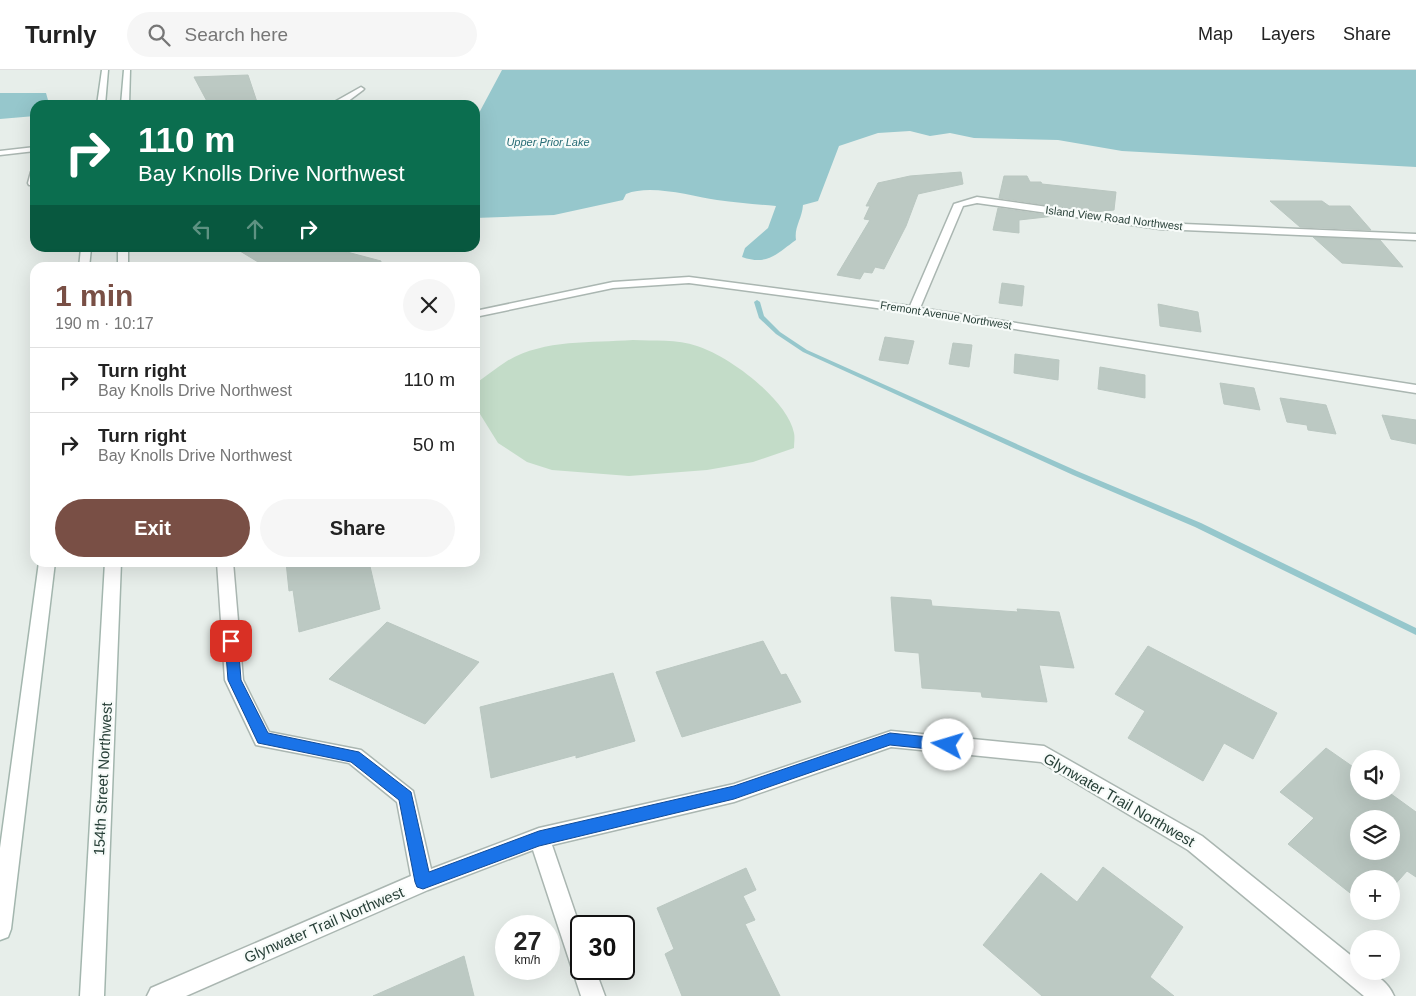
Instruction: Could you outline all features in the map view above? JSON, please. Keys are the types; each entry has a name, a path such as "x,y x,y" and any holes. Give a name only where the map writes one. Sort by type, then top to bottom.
{"street":[{"path":"102,100 105,70"},
{"path":"125,100 127,70"},
{"path":"344,100 361,89"},
{"path":"0,153 30,150"},
{"name":"Island View Road Northwest","path":"914,310 958,204 977,200 1160,226 1416,237"},
{"name":"Fremont Avenue Northwest","path":"480,313 613,285 689,280 914,310 1416,389"},
{"path":"0,929 46,567"},
{"name":"154th Street Northwest","path":"92,996 113,567"},
{"path":"225,567 234,680 263,739 354,756 406,797 423,882"},
{"name":"Glynwater Trail Northwest","path":"159,996 423,882 539,838 734,793 890,739 1044,754 1195,843 1382,996"},
{"path":"539,838 570,930"},
{"path":"588,980 593,996"}],"green space":[{"path":"633,340 673,341 710,351 740,369 769,393 789,420 794,433 794,448 753,462 707,470 629,476 552,470 527,462 498,443 480,414 480,380 507,361 521,354 552,345"}],"water":[{"name":"Upper Prior Lake","path":"502,70 1416,70 1416,167 1122,151 1058,140 974,138 950,133 930,136 910,131 878,133 839,146 818,201 803,205 796,231 796,240 777,254 759,260 742,257 745,248 768,228 776,206 647,190 626,194 623,200 554,215 480,218 480,111"},
{"path":"0,93 46,93 48,100 30,100 30,116 0,119"}],"building":[{"path":"248,75 256,100 206,100 194,77"},
{"path":"961,172 963,184 918,194 906,226 884,269 875,267 872,273 864,272 860,279 837,275 870,220 864,219 870,206 866,206 878,183 910,176"},
{"path":"1004,176 1027,176 1030,182 1116,192 1114,210 1094,212 999,198"},
{"path":"1270,201 1322,201 1329,206 1350,206 1371,230 1300,227"},
{"path":"998,208 1055,216 1019,220 1019,233 993,230"},
{"path":"1313,237 1380,240 1403,267 1342,263"},
{"path":"242,252 347,252 381,261 381,262 258,262"},
{"path":"1002,283 1024,286 1022,306 999,303"},
{"path":"1158,304 1198,312 1201,332 1160,326"},
{"path":"885,337 914,341 908,364 879,360"},
{"path":"953,343 972,345 969,367 949,364"},
{"path":"1015,354 1059,360 1058,380 1014,373"},
{"path":"1100,367 1145,375 1145,398 1098,389"},
{"path":"1220,383 1254,388 1260,410 1224,404"},
{"path":"1280,398 1326,405 1336,434 1308,430 1307,425 1287,422"},
{"path":"1382,415 1416,420 1416,444 1391,439"},
{"path":"287,567 370,567 380,609 299,632 293,590 289,591"},
{"path":"891,597 931,600 932,606 1018,612 1017,609 1059,612 1074,668 1039,665 1047,702 982,697 981,692 922,688 919,653 895,651"},
{"path":"387,622 479,662 425,724 329,679"},
{"path":"763,641 781,675 786,674 801,702 682,737 656,672"},
{"path":"1148,646 1277,713 1253,759 1224,743 1203,781 1128,738 1145,711 1115,694"},
{"path":"613,673 635,741 576,758 576,755 491,778 480,707"},
{"path":"1326,748 1350,765 1350,800 1399,800 1416,812 1416,877 1407,871 1400,879 1400,870 1350,870 1350,893 1288,844 1314,818 1280,792"},
{"path":"1103,867 1183,927 1150,977 1174,996 1042,996 983,945 1041,873 1077,902"},
{"path":"746,868 756,890 743,896 755,920 745,924 780,996 682,996 665,954 674,949 657,908"},
{"path":"464,956 474,996 373,996"}],"waterway":[{"path":"757,302 761,317 778,333 805,351 1075,473 1198,525 1416,632"}],"route":[{"path":"231,641 234,680 263,739 354,756 406,797 423,882 539,838 734,793 890,739 948,745"}]}
